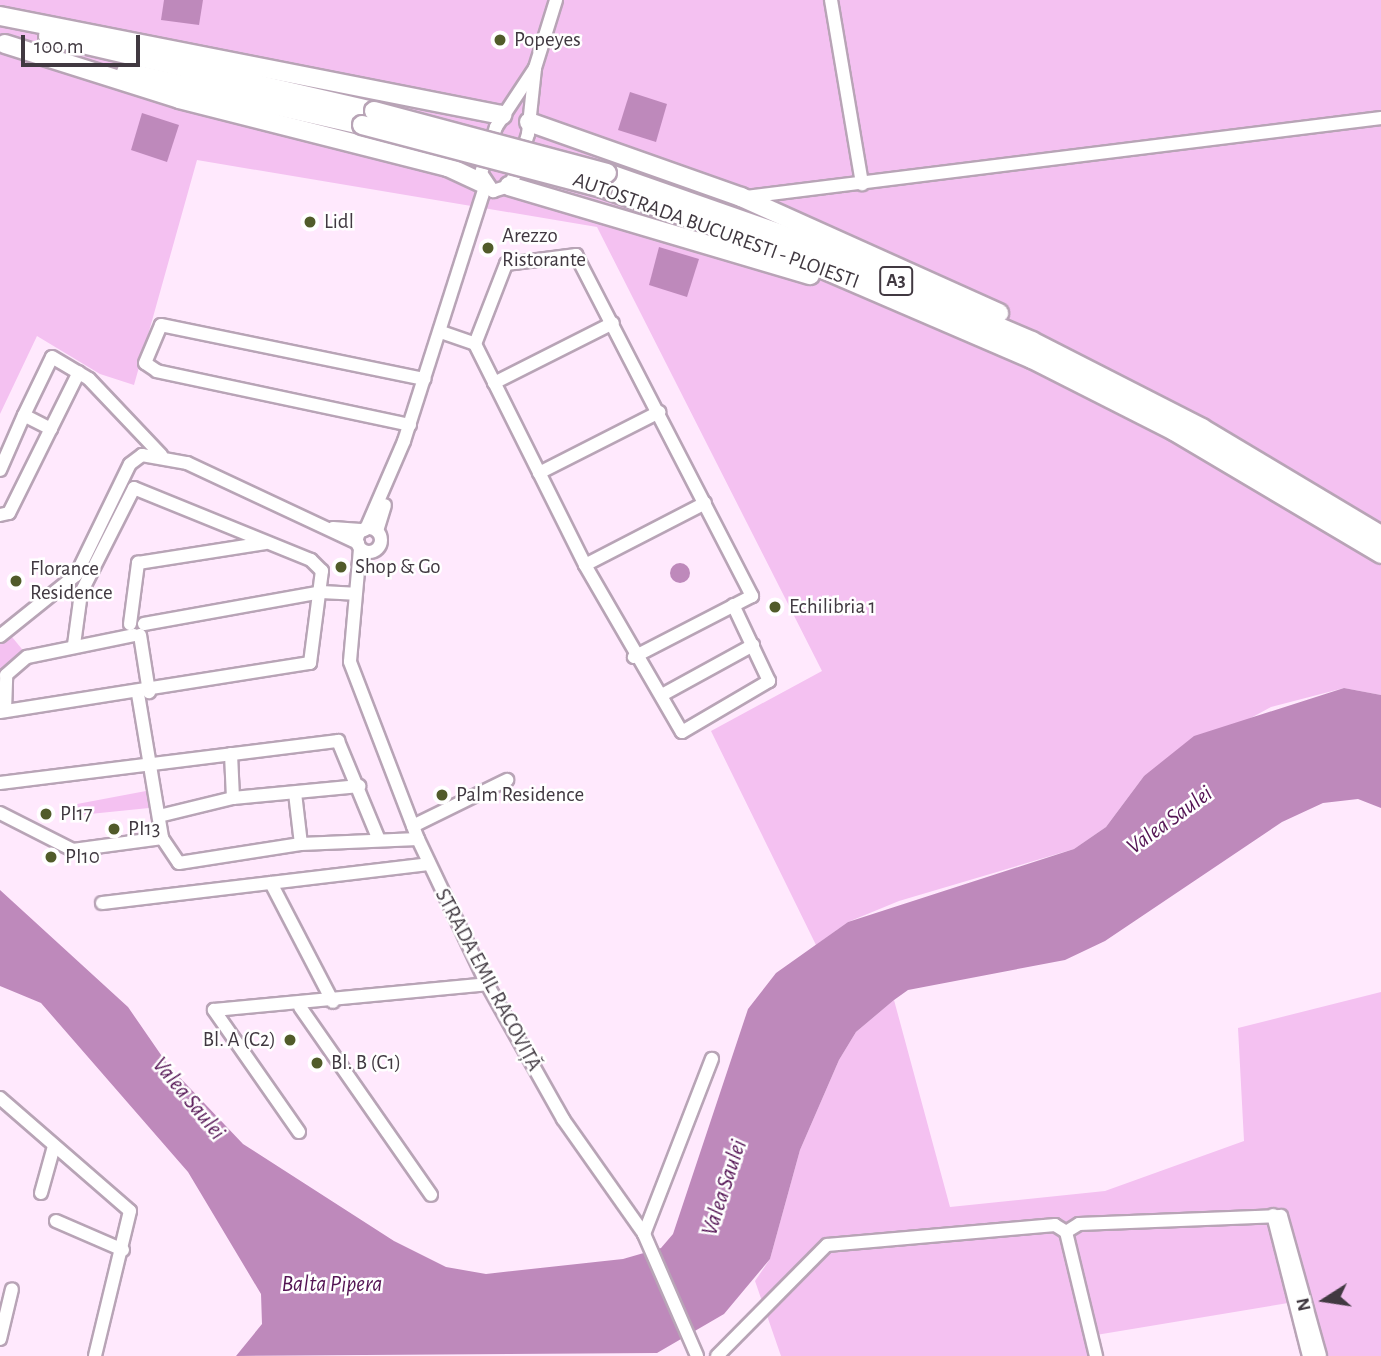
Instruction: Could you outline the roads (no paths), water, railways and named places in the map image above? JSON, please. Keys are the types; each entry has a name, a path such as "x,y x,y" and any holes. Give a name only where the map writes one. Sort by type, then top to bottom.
{"highway":[{"path":"0,16 505,113"},
{"name":"AUTOSTRADA BUCURESTI - PLOIESTI","path":"0,25 604,180 920,291 1175,413 1381,535"},
{"path":"2,43 195,103 449,167 494,187 751,254 1032,359"},
{"name":"AUTOSTRADA BUCURESTI - PLOIESTI","path":"2,43 368,118"},
{"path":"528,120 741,197 1050,339 1175,413"},
{"name":"AUTOSTRADA BUCURESTI - PLOIESTI","path":"604,180 774,248 1032,359 1209,451 1381,554"}],"street":[{"path":"494,187 528,120 535,68 556,0"},
{"path":"831,0 862,184"},
{"path":"494,187 505,113 535,68"},
{"path":"505,113 528,120"},
{"path":"741,197 1381,118"},
{"name":"STRADA EMIL RACOVIȚĂ","path":"494,187 474,236 410,425 362,548 355,594 350,662 418,839 487,984 563,1119 644,1234 697,1356"},
{"path":"473,343 506,264 576,255 752,596 634,657"},
{"path":"494,383 613,323"},
{"path":"410,425 157,371 145,363 161,325 425,379"},
{"path":"441,332 473,343 634,657 662,695 682,732 765,688 769,681 733,605"},
{"path":"0,470 52,357 79,372 161,455 339,530 369,530"},
{"path":"0,515 9,513 79,372"},
{"path":"539,473 659,412"},
{"path":"24,415 51,429"},
{"path":"0,636 76,575 134,459 161,455"},
{"path":"74,645 81,593 134,488 318,565 321,592 310,663 144,693 3,712 11,670 43,650 74,645 137,629 321,592 355,594"},
{"path":"585,565 705,503"},
{"path":"275,505 362,548"},
{"path":"275,505 345,548 358,574"},
{"name":"STRADA EMIL RACOVIȚĂ","path":"362,548 380,545 369,530"},
{"path":"268,543 138,563 137,629 150,763 162,838 179,863 301,844 418,839"},
{"path":"662,695 753,645"},
{"path":"0,783 338,741 359,786 379,840"},
{"path":"232,754 233,798"},
{"path":"413,826 507,780"},
{"path":"159,816 233,798 359,786"},
{"path":"295,793 301,844"},
{"path":"0,813 73,850 162,838"},
{"path":"103,903 429,864"},
{"path":"271,883 333,1002"},
{"path":"299,1132 214,1011 300,1007 487,984"},
{"path":"300,1007 432,1195"},
{"path":"644,1234 712,1059"},
{"path":"0,1098 130,1211 123,1250 95,1356"},
{"path":"41,1194 54,1146"},
{"path":"1273,1215 1308,1356"},
{"path":"1066,1232 1079,1224 1273,1215 1287,1225 1320,1356"},
{"path":"57,1222 123,1250"},
{"path":"717,1356 827,1245 1052,1225 1066,1232 1096,1356"},
{"path":"0,1339 12,1289"}],"water":[{"path":"164,0 203,0 199,25 161,20"},
{"path":"630,92 667,104 656,142 618,130"},
{"path":"142,113 179,125 167,162 131,150"},
{"path":"659,247 699,259 687,297 649,285"},
{"path":"676,563 684,563 690,573 684,583 676,583 670,577 670,569"},
{"name":"Balta Pipera","path":"1344,688 1381,695 1381,808 1358,799 1323,803 1282,822 1105,941 1065,960 908,990 894,1000 856,1032 839,1060 800,1150 770,1259 724,1314 657,1353 236,1356 262,1324 261,1294 188,1172 41,1003 0,986 0,890 128,1007 168,1065 243,1144 394,1241 446,1267 486,1274 623,1259 661,1248 673,1234 748,1009 776,973 848,922 1074,849 1106,827 1144,776 1194,736"}],"place":[{"name":"Popeyes","path":"500,40"},
{"name":"Lidl","path":"310,222"},
{"name":"Arezzo Ristorante","path":"488,248"},
{"name":"Shop & Go","path":"341,567"},
{"name":"Florance Residence","path":"16,581"},
{"name":"Echilibria 1","path":"775,607"},
{"name":"Palm Residence","path":"442,795"},
{"name":"PI17","path":"46,814"},
{"name":"PI13","path":"114,829"},
{"name":"PI10","path":"51,857"},
{"name":"Bl. A (C2)","path":"290,1040"},
{"name":"Bl. B (C1)","path":"317,1063"}],"water label":[{"name":"Valea Saulei","path":"1170,821"},
{"name":"Valea Saulei","path":"188,1099"},
{"name":"Valea Saulei","path":"725,1188"}]}
